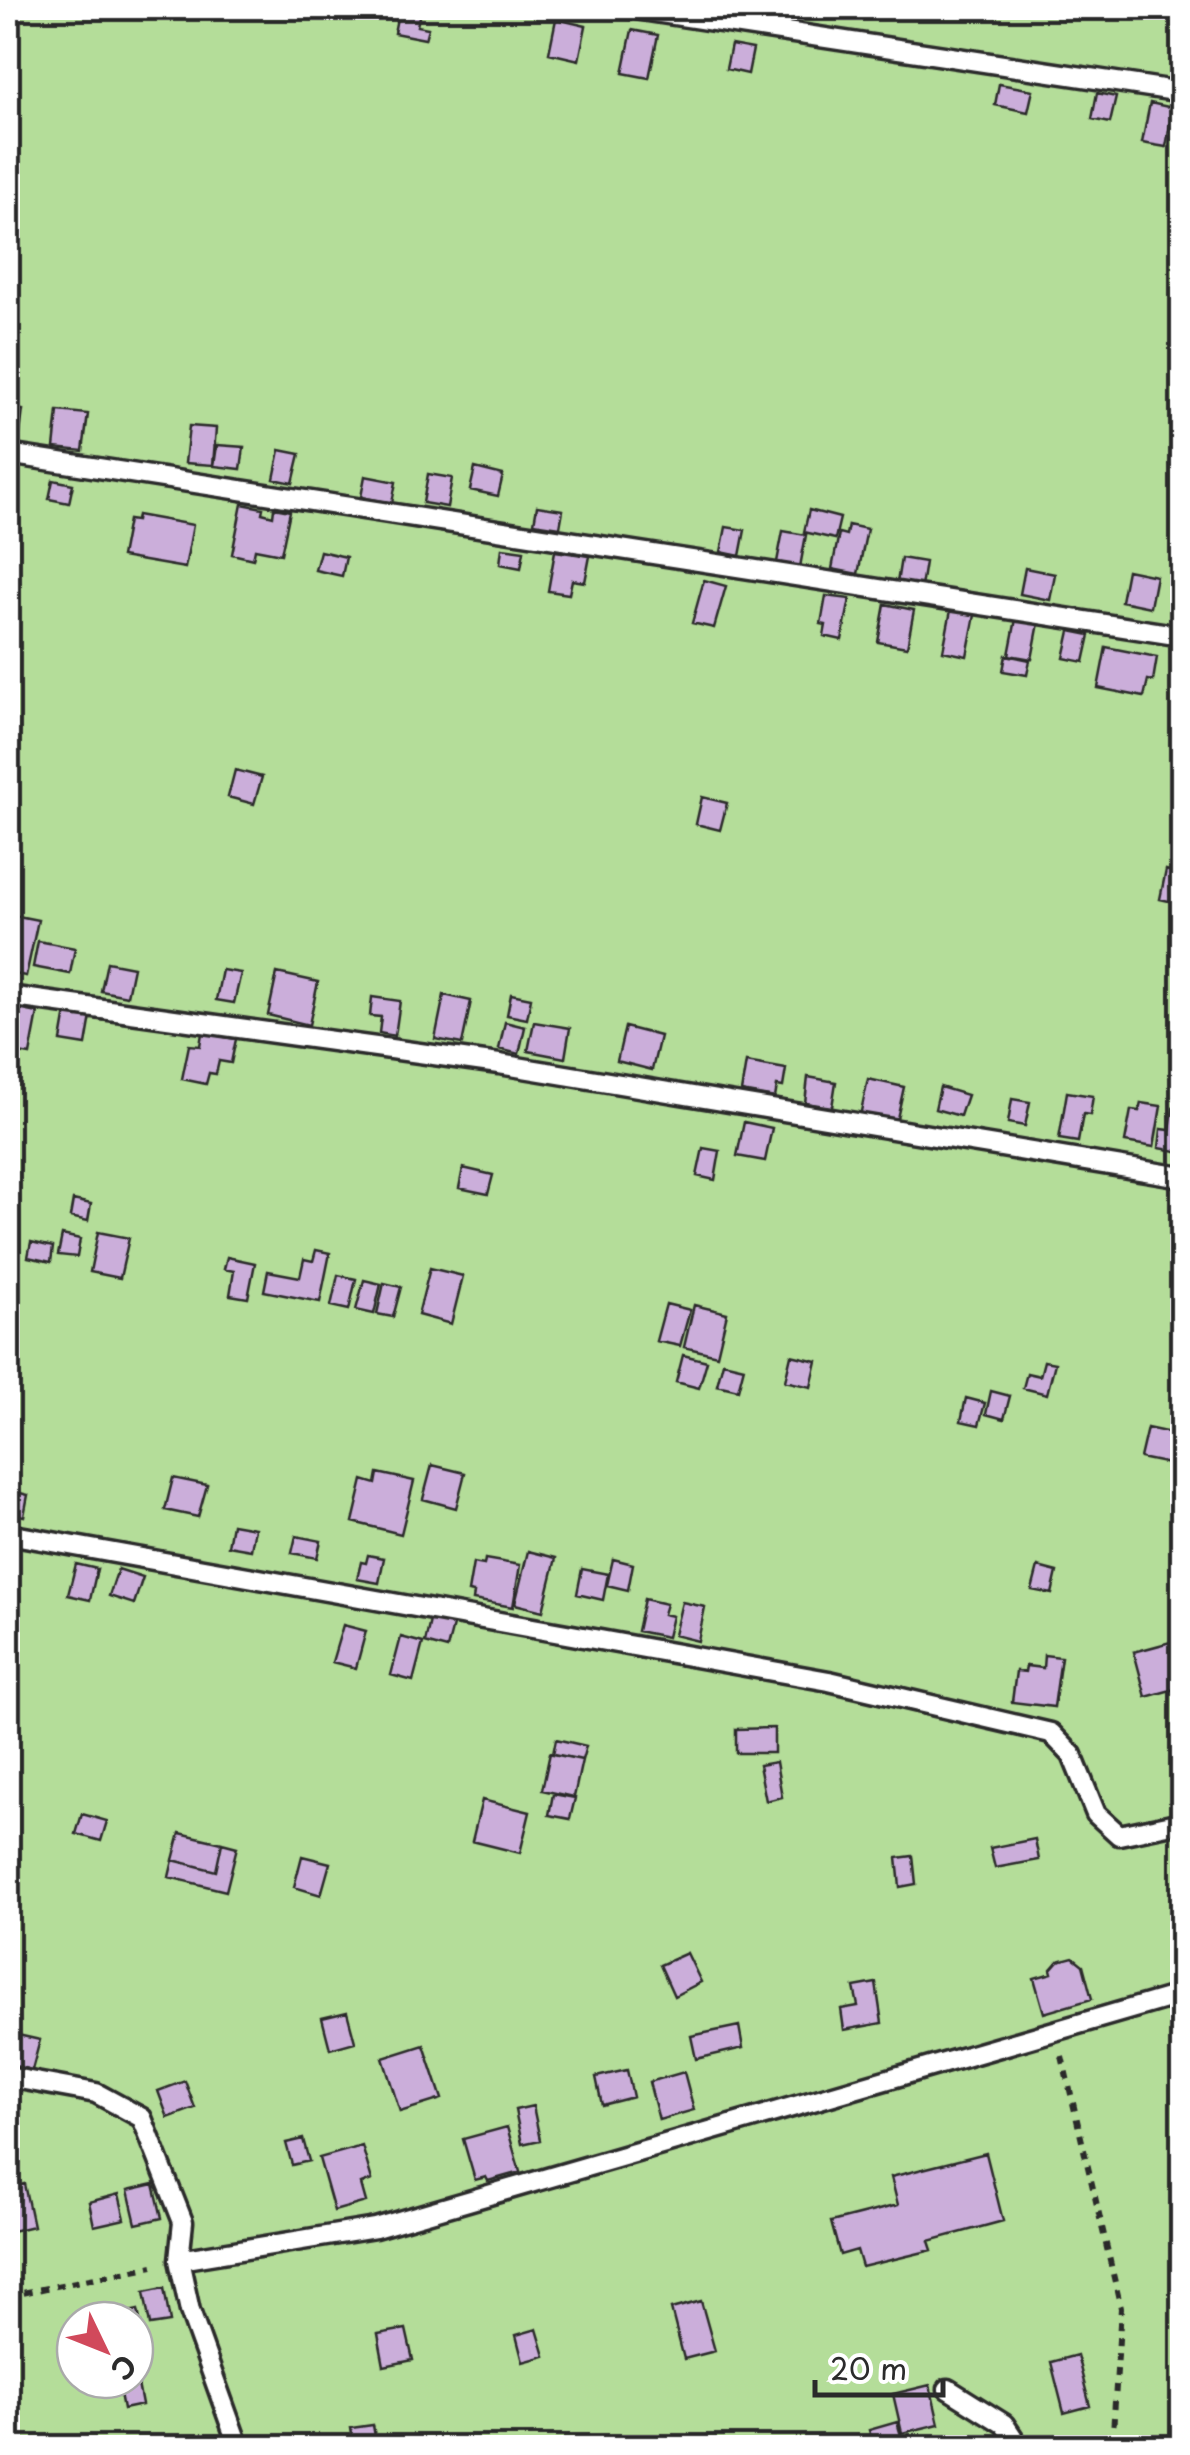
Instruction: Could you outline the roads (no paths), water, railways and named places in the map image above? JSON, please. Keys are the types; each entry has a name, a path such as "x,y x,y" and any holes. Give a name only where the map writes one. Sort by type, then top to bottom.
{"lane":[{"path":"628,8 1182,92"},
{"path":"8,454 1182,636"},
{"path":"8,996 500,1064 1182,1177"},
{"path":"8,1534 829,1681 1050,1733 1072,1756 1096,1814 1118,1835 1182,1822"},
{"path":"179,2260 375,2228 1182,1994"},
{"path":"8,2077 96,2093 142,2118 183,2222 179,2260 190,2312 239,2448"},
{"path":"948,2389 1004,2424 1020,2448"}]}
